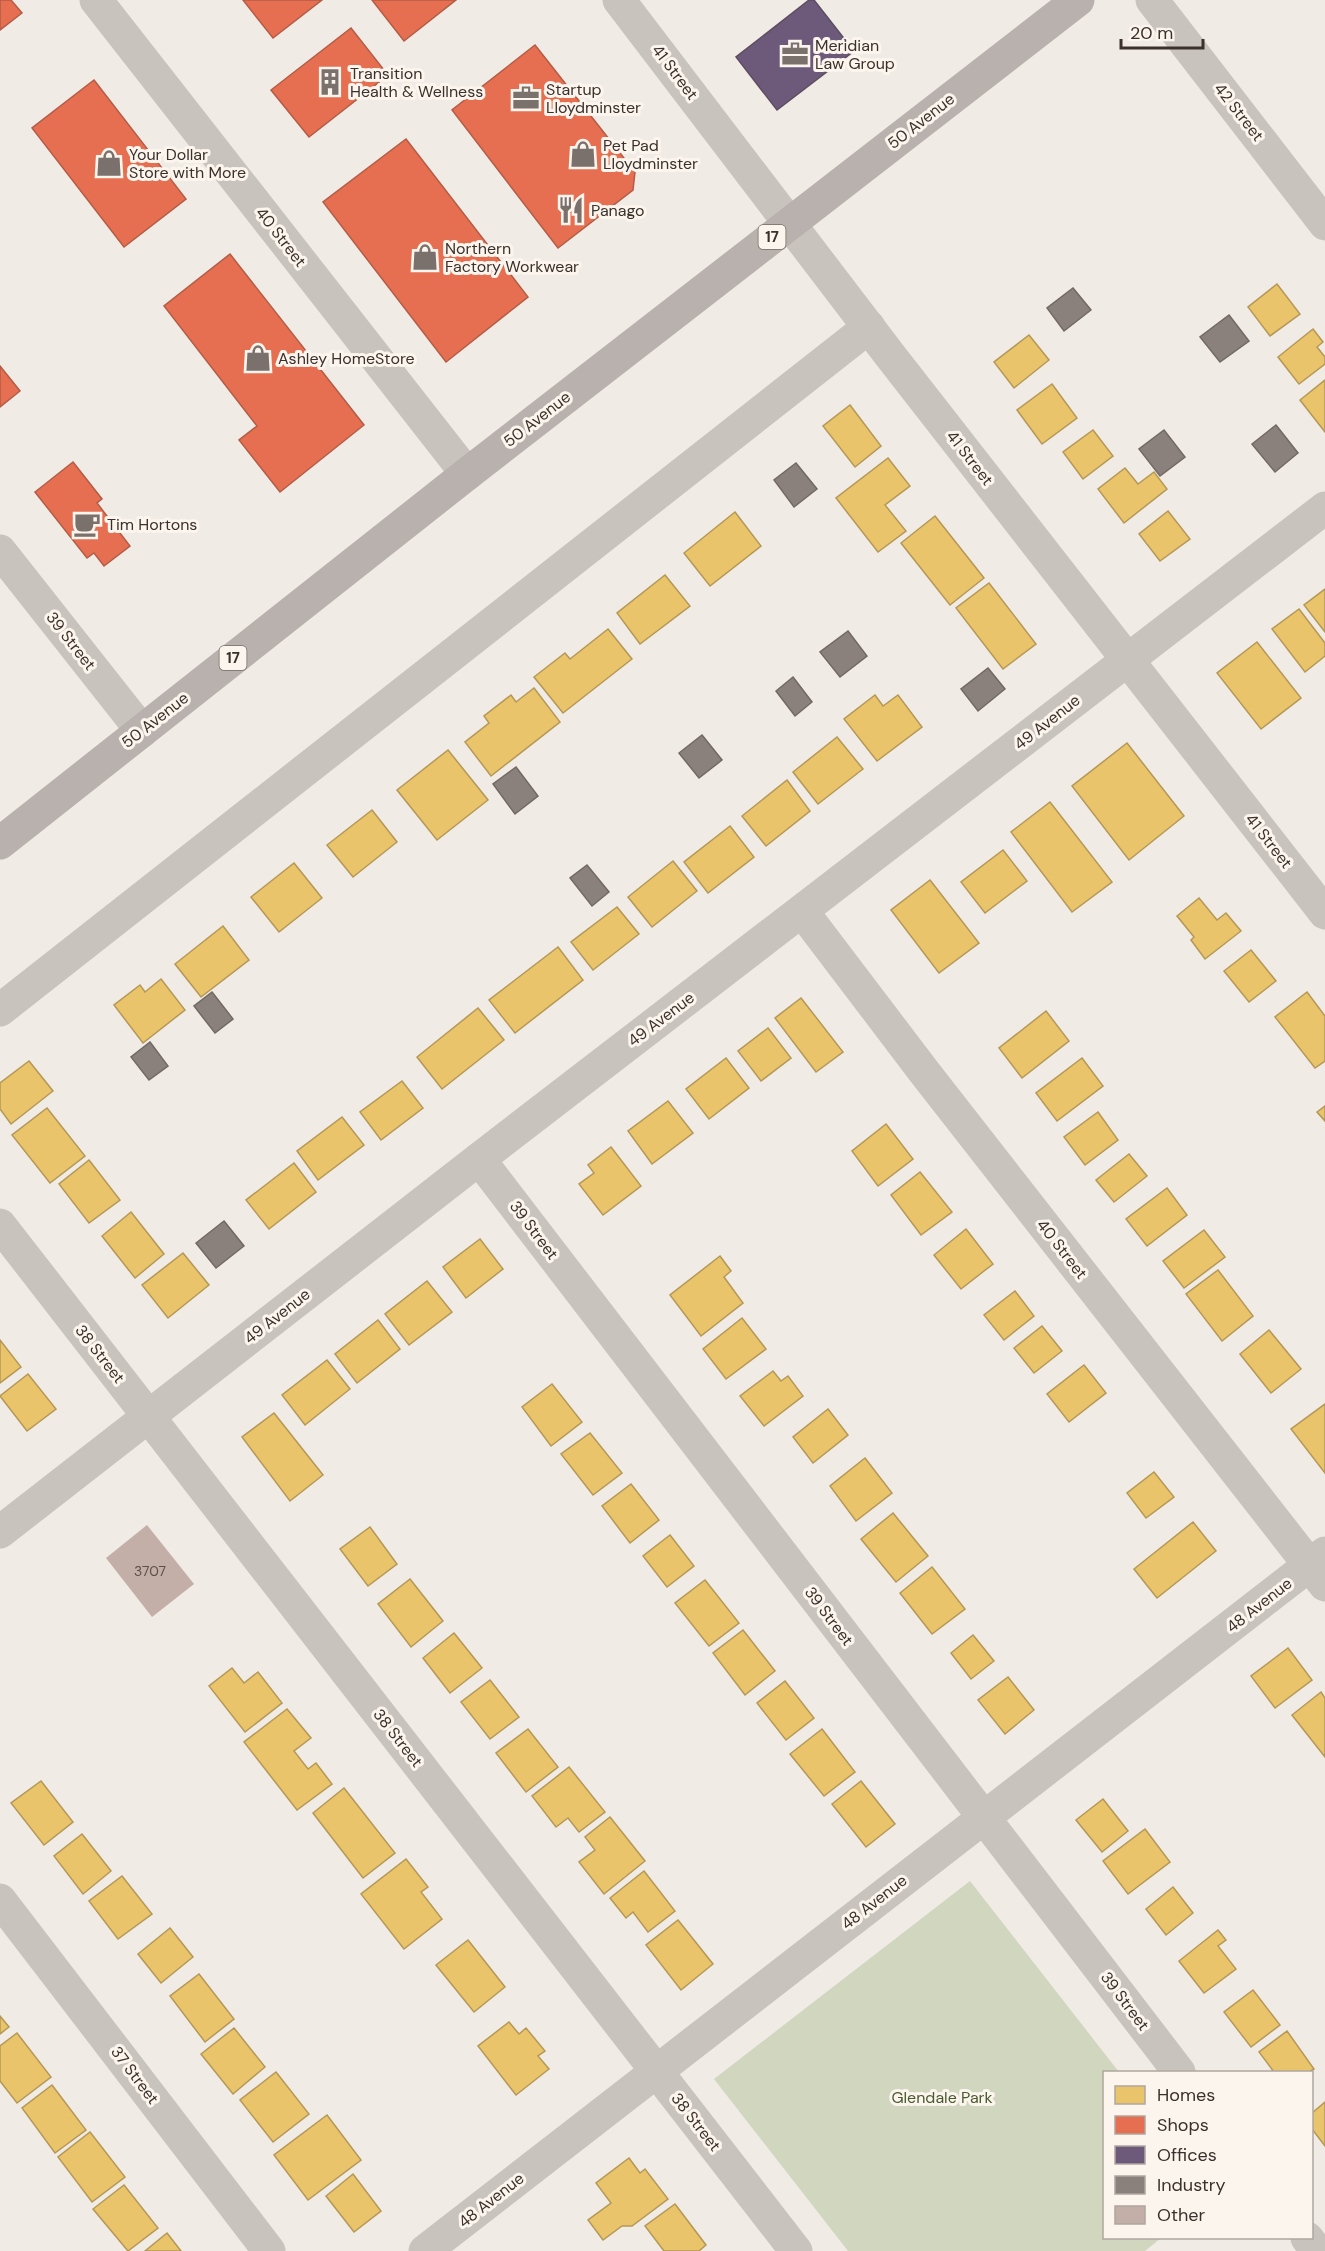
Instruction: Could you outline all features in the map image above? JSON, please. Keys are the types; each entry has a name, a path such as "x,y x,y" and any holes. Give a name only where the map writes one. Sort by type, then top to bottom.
{"main road":[{"name":"50 Avenue","path":"0,843 466,474 1078,0"}],"street":[{"name":"40 Street","path":"96,0 466,474"},
{"name":"41 Street","path":"619,0 789,224 1325,913"},
{"name":"42 Street","path":"1152,0 1325,224"},
{"path":"0,1010 869,327"},
{"name":"49 Avenue","path":"0,1532 479,1159 1325,508"},
{"name":"39 Street","path":"0,550 142,731"},
{"name":"40 Street","path":"802,911 932,1082 1320,1568"},
{"name":"39 Street","path":"479,1159 1177,2071"},
{"name":"38 Street","path":"0,1225 796,2251"},
{"name":"48 Avenue","path":"424,2251 983,1817 1320,1568"},
{"name":"37 Street","path":"0,1900 269,2251"},
{"path":"1308,2239 1317,2251"}],"green space":[{"name":"Glendale Park","path":"970,1881 1118,2071 1103,2071 1103,2239 1160,2239 1145,2251 848,2251 714,2079"}],"building: Homes":[{"path":"1277,284 1300,314 1270,336 1248,307"},
{"path":"1313,329 1323,342 1317,347 1325,357 1325,364 1299,384 1278,357"},
{"path":"1029,335 1049,360 1014,388 994,362"},
{"path":"1325,380 1325,432 1300,400"},
{"path":"1052,384 1077,418 1042,444 1017,410"},
{"path":"850,405 881,446 855,467 823,426"},
{"path":"1093,430 1113,456 1083,479 1063,452"},
{"path":"888,458 910,486 885,505 906,531 878,552 836,498"},
{"path":"1125,468 1138,484 1154,472 1167,489 1124,523 1098,489"},
{"path":"1168,511 1190,539 1160,561 1139,534"},
{"path":"735,512 761,546 710,586 684,553"},
{"path":"935,516 984,578 950,605 901,543"},
{"path":"665,575 690,606 640,644 617,613"},
{"path":"989,583 1036,644 1003,669 956,608"},
{"path":"1325,589 1325,632 1304,605"},
{"path":"1299,609 1325,643 1325,656 1305,672 1272,629"},
{"path":"608,629 632,659 563,713 534,677 565,653 570,659"},
{"path":"1257,642 1301,698 1261,729 1217,673"},
{"path":"534,688 560,722 491,776 465,742 489,723 484,716 511,695 516,702"},
{"path":"875,695 883,706 898,695 922,727 877,761 844,719"},
{"path":"837,737 863,769 818,804 793,772"},
{"path":"1127,743 1184,816 1129,860 1072,786"},
{"path":"448,750 488,800 437,840 397,790"},
{"path":"787,780 810,811 766,846 742,816"},
{"path":"1050,802 1112,882 1072,912 1011,832"},
{"path":"372,810 397,842 353,877 327,845"},
{"path":"730,826 754,857 708,893 684,862"},
{"path":"1003,850 1027,881 985,913 961,882"},
{"path":"673,861 697,891 652,927 628,897"},
{"path":"294,863 322,898 279,932 251,897"},
{"path":"930,880 979,943 939,973 891,910"},
{"path":"1199,898 1217,920 1226,913 1241,931 1205,959 1191,940 1194,937 1177,916"},
{"path":"617,907 639,934 593,970 571,942"},
{"path":"223,926 249,960 201,997 175,964"},
{"path":"558,947 583,980 515,1033 489,1000"},
{"path":"1251,950 1276,981 1249,1002 1224,971"},
{"path":"161,979 185,1010 143,1043 114,1005 140,985 145,992"},
{"path":"1307,992 1325,1016 1325,1061 1315,1068 1275,1017"},
{"path":"801,998 843,1052 816,1072 775,1018"},
{"path":"478,1008 504,1040 442,1089 417,1057"},
{"path":"1046,1011 1069,1041 1022,1078 999,1048"},
{"path":"768,1028 791,1058 761,1081 738,1051"},
{"path":"726,1058 749,1088 709,1119 686,1089"},
{"path":"1082,1058 1103,1086 1057,1121 1036,1093"},
{"path":"29,1061 53,1091 11,1124 0,1109 0,1083"},
{"path":"402,1081 423,1108 381,1140 360,1112"},
{"path":"668,1101 693,1133 652,1164 628,1131"},
{"path":"1325,1106 1325,1121 1317,1112"},
{"path":"47,1108 85,1156 50,1183 12,1135"},
{"path":"1098,1112 1118,1140 1085,1165 1064,1137"},
{"path":"342,1117 364,1145 318,1180 297,1151"},
{"path":"886,1124 913,1159 878,1186 852,1151"},
{"path":"611,1147 641,1186 603,1215 579,1184 594,1173 588,1165"},
{"path":"1129,1154 1147,1176 1114,1202 1096,1180"},
{"path":"89,1160 120,1200 89,1223 59,1184"},
{"path":"294,1163 316,1192 269,1229 246,1200"},
{"path":"920,1172 952,1212 921,1235 891,1195"},
{"path":"1167,1188 1187,1215 1147,1246 1126,1219"},
{"path":"131,1212 164,1254 135,1278 102,1236"},
{"path":"966,1229 993,1264 961,1289 934,1255"},
{"path":"1204,1230 1225,1257 1184,1288 1163,1261"},
{"path":"480,1239 503,1269 466,1298 443,1267"},
{"path":"183,1253 209,1285 168,1318 142,1285"},
{"path":"720,1256 731,1271 724,1277 743,1303 701,1336 670,1295"},
{"path":"1218,1270 1253,1316 1222,1341 1186,1294"},
{"path":"427,1281 452,1312 409,1345 385,1314"},
{"path":"1015,1291 1034,1316 1004,1340 984,1315"},
{"path":"742,1318 766,1349 726,1379 703,1349"},
{"path":"378,1320 400,1349 357,1383 335,1354"},
{"path":"1042,1326 1062,1351 1034,1373 1014,1348"},
{"path":"1269,1330 1301,1369 1271,1393 1240,1354"},
{"path":"0,1340 21,1367 0,1383"},
{"path":"327,1360 350,1389 305,1425 282,1395"},
{"path":"1084,1365 1106,1393 1069,1422 1047,1394"},
{"path":"773,1371 781,1381 788,1376 803,1396 764,1426 740,1396"},
{"path":"28,1374 56,1409 27,1431 0,1396"},
{"path":"552,1384 582,1422 551,1446 522,1407"},
{"path":"1325,1404 1325,1473 1291,1429"},
{"path":"828,1409 848,1435 813,1463 793,1437"},
{"path":"274,1413 323,1475 290,1501 242,1437"},
{"path":"590,1433 622,1473 593,1495 561,1454"},
{"path":"865,1458 892,1493 856,1521 830,1486"},
{"path":"1154,1472 1174,1497 1146,1518 1127,1493"},
{"path":"631,1484 659,1520 630,1543 602,1506"},
{"path":"893,1513 928,1556 896,1582 861,1539"},
{"path":"1193,1522 1216,1551 1157,1598 1134,1569"},
{"path":"370,1527 397,1564 368,1586 340,1549"},
{"path":"670,1535 694,1566 667,1587 643,1556"},
{"path":"932,1567 965,1609 932,1634 900,1593"},
{"path":"410,1579 443,1621 411,1647 378,1604"},
{"path":"705,1580 739,1623 709,1646 675,1603"},
{"path":"743,1630 775,1671 745,1695 713,1653"},
{"path":"454,1633 482,1668 450,1693 423,1658"},
{"path":"973,1635 994,1661 971,1679 951,1653"},
{"path":"1288,1648 1312,1680 1275,1708 1251,1676"},
{"path":"232,1668 244,1683 258,1672 282,1703 245,1732 209,1686"},
{"path":"1008,1677 1034,1710 1005,1734 978,1700"},
{"path":"490,1680 519,1717 490,1739 461,1702"},
{"path":"785,1681 814,1718 786,1740 757,1703"},
{"path":"1321,1692 1325,1698 1325,1757 1292,1715"},
{"path":"287,1709 311,1738 294,1751 308,1769 316,1763 332,1784 297,1810 244,1742"},
{"path":"528,1729 558,1767 526,1792 496,1753"},
{"path":"822,1729 855,1772 824,1796 790,1754"},
{"path":"569,1767 605,1812 579,1832 568,1818 556,1827 532,1796"},
{"path":"41,1781 73,1822 44,1845 11,1803"},
{"path":"861,1781 895,1824 866,1847 832,1804"},
{"path":"344,1788 395,1853 363,1878 313,1813"},
{"path":"1103,1799 1128,1831 1102,1852 1076,1820"},
{"path":"610,1817 645,1861 604,1894 579,1862 595,1850 585,1837"},
{"path":"1145,1829 1170,1862 1128,1894 1103,1861"},
{"path":"82,1834 111,1871 83,1894 54,1856"},
{"path":"406,1859 428,1887 421,1892 442,1919 404,1949 361,1894"},
{"path":"644,1871 675,1911 648,1932 633,1912 626,1918 610,1898"},
{"path":"122,1876 152,1914 118,1939 89,1901"},
{"path":"1173,1887 1193,1913 1166,1935 1146,1909"},
{"path":"678,1920 713,1964 681,1990 646,1945"},
{"path":"170,1928 193,1957 161,1983 138,1954"},
{"path":"1218,1930 1226,1940 1218,1946 1236,1969 1204,1993 1179,1961"},
{"path":"468,1940 505,1987 474,2012 436,1965"},
{"path":"199,1974 234,2019 205,2042 170,1996"},
{"path":"1253,1990 1280,2025 1251,2047 1224,2012"},
{"path":"0,2016 9,2027 0,2034"},
{"path":"509,2022 519,2034 526,2028 545,2051 538,2056 549,2069 516,2095 478,2046"},
{"path":"234,2028 265,2067 233,2094 201,2054"},
{"path":"1287,2031 1314,2069 1311,2071 1273,2071 1259,2052"},
{"path":"17,2033 51,2077 17,2103 0,2081 0,2046"},
{"path":"276,2072 309,2114 273,2142 240,2100"},
{"path":"52,2085 86,2130 55,2153 22,2108"},
{"path":"1325,2102 1325,2146 1313,2130 1313,2112"},
{"path":"327,2115 361,2160 308,2200 274,2155"},
{"path":"90,2132 125,2177 92,2202 58,2157"},
{"path":"629,2158 640,2173 645,2169 668,2199 632,2226 622,2226 603,2240 588,2220 611,2203 596,2183"},
{"path":"353,2174 381,2211 354,2232 326,2196"},
{"path":"124,2185 158,2228 128,2251 93,2209"},
{"path":"675,2204 706,2245 699,2251 664,2251 645,2226"},
{"path":"167,2233 181,2251 145,2251"}],"building: Shops":[{"path":"0,0 11,0 22,13 0,30"},
{"path":"243,0 322,0 273,38"},
{"path":"372,0 456,0 404,41"},
{"name":"Transition Health & Wellness","path":"351,28 388,75 309,137 271,90"},
{"path":"535,45 635,172 633,190 558,248 452,110"},
{"name":"Your Dollar Store with More","path":"94,80 186,199 124,247 32,128"},
{"path":"406,139 528,297 446,362 323,202"},
{"name":"Ashley HomeStore","path":"230,254 364,425 280,492 239,440 257,426 164,306"},
{"path":"0,366 20,391 0,407"},
{"name":"Tim Hortons","path":"73,462 102,499 97,503 130,546 104,566 94,553 87,558 35,492"}],"building: Offices":[{"name":"Meridian Law Group","path":"809,0 814,0 854,51 777,110 736,57"}],"building: Industry":[{"path":"1073,288 1091,310 1064,331 1047,308"},
{"path":"1229,315 1249,341 1220,362 1200,337"},
{"path":"1276,425 1298,453 1275,472 1252,444"},
{"path":"1164,430 1185,457 1160,476 1139,449"},
{"path":"796,463 817,489 794,507 774,480"},
{"path":"848,631 867,656 840,677 820,652"},
{"path":"988,668 1005,689 978,711 961,689"},
{"path":"793,677 812,702 795,716 776,691"},
{"path":"702,735 722,760 699,778 679,753"},
{"path":"516,767 538,796 515,814 493,784"},
{"path":"587,865 609,892 592,906 570,878"},
{"path":"212,992 233,1019 215,1033 194,1006"},
{"path":"150,1042 168,1066 149,1080 131,1057"},
{"path":"224,1221 244,1246 216,1268 196,1243"}],"building: Other":[{"path":"147,1525 194,1584 152,1617 106,1558"}],"place":[{"name":"Meridian Law Group","path":"795,54"},
{"name":"Transition Health & Wellness","path":"330,82"},
{"name":"Startup Lloydminster","path":"526,98"},
{"name":"Pet Pad Lloydminster","path":"583,154"},
{"name":"Your Dollar Store with More","path":"109,163"},
{"name":"Panago","path":"571,210"},
{"name":"Northern Factory Workwear","path":"425,257"},
{"name":"Ashley HomeStore","path":"258,358"},
{"name":"Tim Hortons","path":"87,524"}]}
